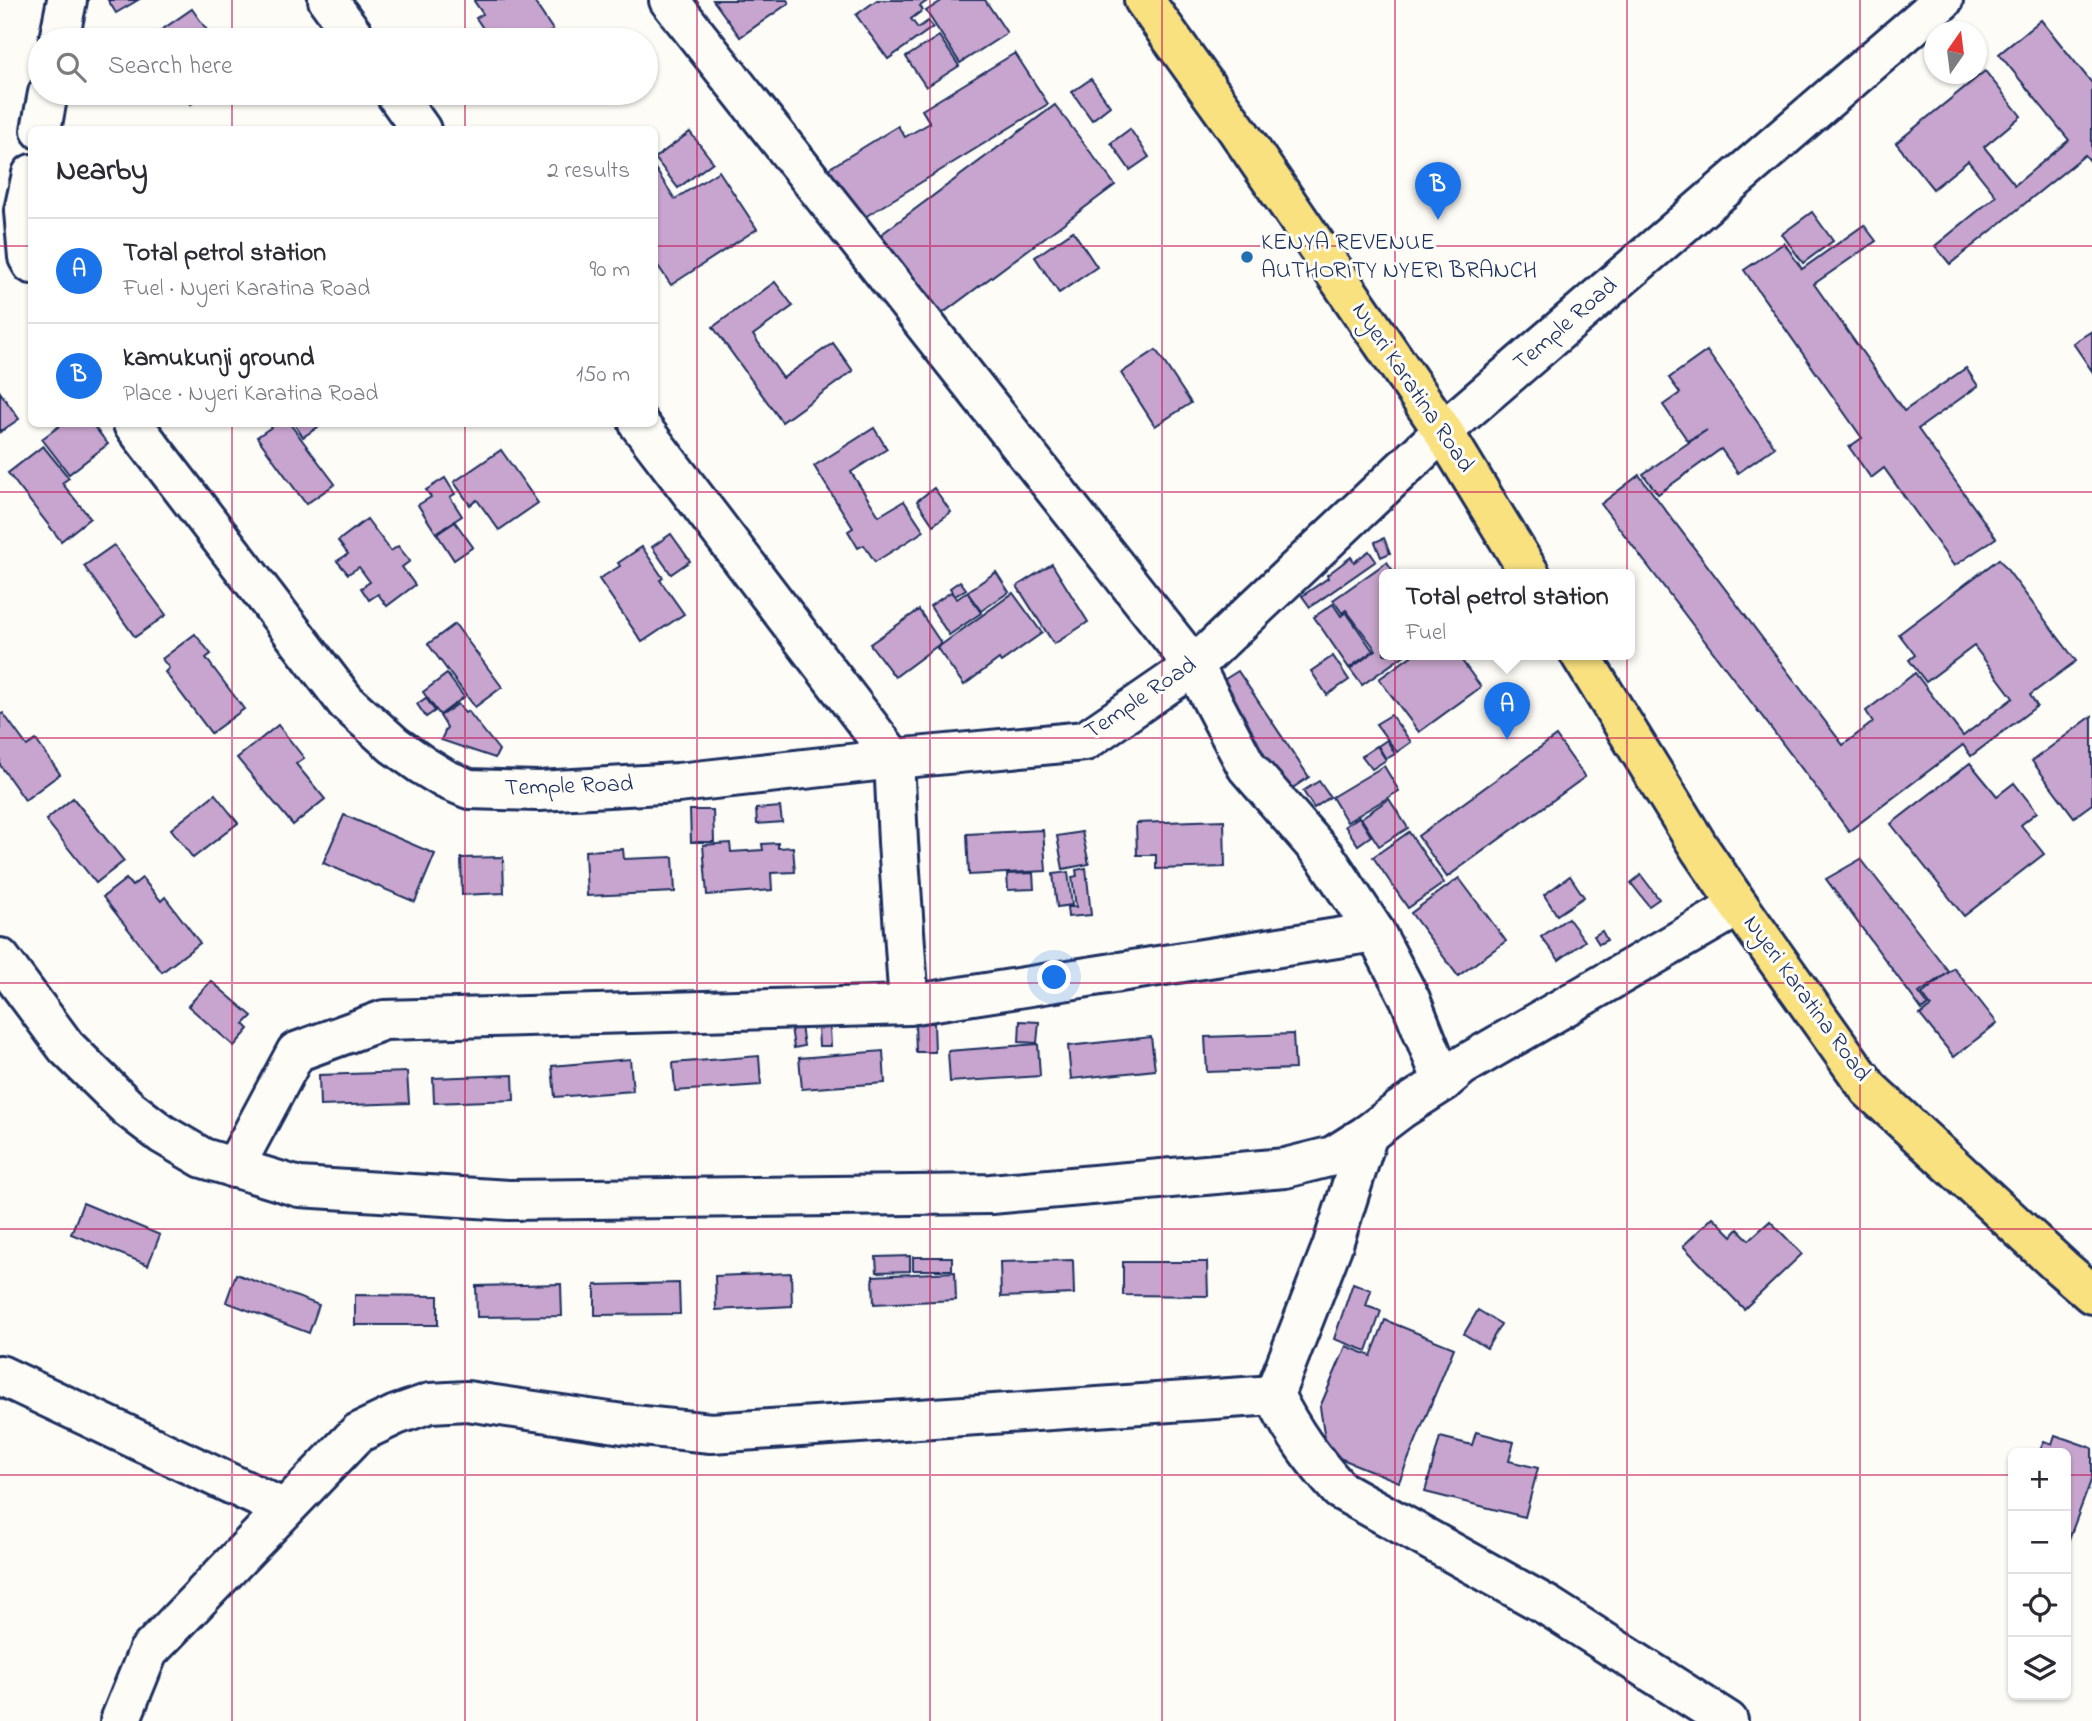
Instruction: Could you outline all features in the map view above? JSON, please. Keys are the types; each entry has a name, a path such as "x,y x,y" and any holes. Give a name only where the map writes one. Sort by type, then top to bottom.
{"highway":[{"name":"Nyeri Karatina Road","path":"1144,0 1238,131 1443,431 1527,569"},
{"name":"Nyeri Karatina Road","path":"1584,660 1700,849 1869,1089 2092,1294"}],"street":[{"path":"61,28 67,0"},
{"path":"328,0 348,28"},
{"path":"669,0 1194,666 1247,767 1326,858 1375,932 1410,999 1443,1082"},
{"name":"Temple Road","path":"135,427 346,702 394,746 445,779 469,789 539,790 678,783 1085,741 1194,666 1443,431 1942,0"},
{"path":"42,126 46,105"},
{"path":"403,105 418,126"},
{"path":"28,192 24,211 28,257"},
{"path":"641,427 894,759 909,1005"},
{"path":"0,958 66,1047 128,1108 162,1134 203,1158 299,1187 509,1200 991,1194 1285,1168 1333,1156 1443,1082 1462,1066 1739,906"},
{"path":"234,1168 296,1052 384,1020 909,1005 1375,932"},
{"path":"1368,1134 1332,1247 1274,1395 1295,1435 1340,1490 1548,1606 1728,1721"},
{"path":"0,1375 284,1509"},
{"path":"120,1721 148,1652 358,1433 430,1403 467,1401 635,1426 711,1433 1274,1395"}],"building":[{"path":"108,0 138,0 116,13"},
{"path":"533,0 552,28 483,28 476,18 483,14 474,1"},
{"path":"713,0 787,0 789,3 740,37"},
{"path":"877,0 926,0 920,6 923,10 911,19 918,28 928,21 933,27 888,59 856,15"},
{"path":"943,0 985,0 1007,33 960,63 926,11"},
{"path":"192,9 205,28 164,28"},
{"path":"2041,20 2092,83 2092,163 2085,155 1950,264 1935,246 1996,196 1968,161 1933,189 1896,143 1969,84 1987,84 1987,74 2021,116 1984,147 2015,185 2069,140 1999,54"},
{"path":"939,36 959,66 926,87 906,57"},
{"path":"1015,53 1048,104 860,220 828,169 898,126 905,137 930,123 922,110"},
{"path":"1091,79 1110,106 1092,120 1072,92"},
{"path":"1055,105 1115,185 927,325 867,245"},
{"path":"1130,129 1149,157 1130,170 1111,143"},
{"path":"690,132 713,162 678,188 658,162 658,156"},
{"path":"719,171 757,229 671,285 658,266 658,173 675,199"},
{"path":"1812,212 1833,241 1803,263 1782,234"},
{"path":"1864,225 1876,241 1814,284 1904,411 1966,368 1978,386 1918,429 1996,538 1954,566 1884,468 1871,478 1849,447 1862,438 1744,270 1784,243 1802,269"},
{"path":"1073,231 1097,267 1059,293 1035,257"},
{"path":"775,282 793,306 753,335 783,378 833,343 853,371 782,422 713,327"},
{"path":"2092,331 2092,371 2073,343"},
{"path":"1156,350 1191,403 1155,426 1121,373"},
{"path":"1707,351 1775,447 1738,473 1721,449 1658,494 1643,474 1707,430 1688,441 1663,405 1680,393 1669,378"},
{"path":"0,392 19,419 0,432"},
{"path":"58,427 94,427 108,444 69,474 42,439"},
{"path":"272,427 292,427 335,484 306,504 257,437"},
{"path":"296,427 318,427 303,437"},
{"path":"874,428 887,449 851,472 879,516 904,501 924,531 875,562 864,545 858,548 848,531 853,528 814,466"},
{"path":"43,446 69,478 62,483 90,518 61,541 8,473"},
{"path":"501,450 538,503 499,530 477,500 470,505 454,482"},
{"path":"1639,475 1843,745 1873,722 1866,711 1915,673 1963,736 2013,698 1974,646 1926,682 1909,660 1915,655 1899,634 1999,559 2076,661 2030,695 2037,706 1971,756 1963,745 1849,831 1601,504"},
{"path":"445,478 455,494 450,497 462,516 436,533 418,505 431,497 426,490"},
{"path":"934,488 951,512 933,525 917,501"},
{"path":"367,519 391,551 398,546 410,561 402,567 415,585 387,606 378,594 369,600 361,588 370,582 359,567 348,574 337,561 348,554 338,541"},
{"path":"455,522 473,547 454,560 437,534"},
{"path":"671,534 690,561 671,574 652,547"},
{"path":"1384,538 1390,553 1381,557 1375,542"},
{"path":"114,545 166,615 135,637 84,566"},
{"path":"642,547 663,578 660,580 684,614 642,642 599,579 620,566 618,563"},
{"path":"1369,551 1376,561 1310,607 1302,596 1328,578 1327,575 1351,557 1354,562"},
{"path":"1387,562 1392,569 1379,569 1379,660 1397,660 1362,685 1350,669 1376,650 1346,610 1342,613 1333,600"},
{"path":"1052,564 1088,622 1054,644 1017,586"},
{"path":"996,572 1009,592 981,611 967,592"},
{"path":"960,581 966,589 955,596 950,588"},
{"path":"951,592 957,599 967,592 981,613 949,635 930,606"},
{"path":"1013,593 1042,633 1001,662 999,659 964,685 937,648"},
{"path":"1333,604 1341,616 1346,612 1373,651 1349,668 1314,617"},
{"path":"919,610 941,643 895,677 870,644"},
{"path":"455,624 502,687 475,707 428,644"},
{"path":"195,634 211,654 206,658 244,709 211,733 165,672 169,668 162,659"},
{"path":"1333,656 1349,680 1327,695 1311,671"},
{"path":"1406,660 1461,660 1481,687 1419,732 1379,679"},
{"path":"1238,671 1309,777 1285,793 1214,686"},
{"path":"447,674 464,697 440,715 423,692"},
{"path":"426,698 435,711 426,717 417,704"},
{"path":"458,704 465,713 468,711 499,750 495,758 441,740 447,727 440,716"},
{"path":"3,713 27,746 36,740 60,774 25,800 0,765 0,715"},
{"path":"1391,715 1411,742 1397,752 1376,724"},
{"path":"2092,716 2092,804 2074,817 2032,761"},
{"path":"278,725 304,758 296,764 325,799 293,825 237,758"},
{"path":"1556,736 1585,777 1447,877 1418,836"},
{"path":"1387,740 1395,754 1386,759 1378,746"},
{"path":"1377,746 1386,760 1372,769 1362,756"},
{"path":"1970,763 1997,796 2014,783 2037,812 2021,825 2044,854 1964,916 1891,824"},
{"path":"1384,766 1399,791 1347,822 1332,797"},
{"path":"1319,781 1330,797 1314,808 1303,791"},
{"path":"215,794 238,823 193,858 171,829"},
{"path":"73,798 124,861 96,883 46,820"},
{"path":"1389,799 1408,828 1379,846 1361,818"},
{"path":"780,807 782,822 757,824 756,809"},
{"path":"690,810 713,810 714,842 691,842"},
{"path":"344,815 435,854 415,902 323,863"},
{"path":"1359,817 1371,836 1358,845 1345,826"},
{"path":"1224,820 1225,867 1156,869 1156,855 1137,855 1136,823"},
{"path":"1043,830 1046,871 969,875 967,834"},
{"path":"1082,832 1089,864 1063,869 1057,836"},
{"path":"1409,832 1444,883 1408,908 1373,857"},
{"path":"730,843 731,852 763,850 762,844 778,843 778,848 793,847 795,872 771,873 772,890 707,895 703,845"},
{"path":"623,849 624,859 673,857 675,892 587,896 585,851"},
{"path":"503,857 504,893 462,895 461,858"},
{"path":"1861,859 1949,972 1919,993 1928,1005 1922,1010 1826,879"},
{"path":"1086,868 1091,915 1068,917 1067,907 1076,907 1072,877 1077,876 1076,870"},
{"path":"1068,872 1072,905 1057,907 1053,874"},
{"path":"1033,873 1034,889 1008,890 1007,874"},
{"path":"1641,875 1659,899 1649,906 1631,883"},
{"path":"1570,876 1584,897 1557,915 1544,895"},
{"path":"142,878 161,901 165,897 200,943 162,972 103,897 126,879 132,886"},
{"path":"1459,878 1506,941 1458,976 1411,913"},
{"path":"1568,918 1585,941 1559,960 1541,937"},
{"path":"1602,931 1607,940 1599,944 1594,936"},
{"path":"1954,968 1997,1023 1954,1057 1920,1015 1931,1006 1922,994"},
{"path":"211,981 252,1016 244,1024 249,1029 234,1046 188,1006"},
{"path":"1020,1021 1039,1022 1037,1043 1019,1042"},
{"path":"915,1023 934,1023 935,1052 916,1052"},
{"path":"801,1026 804,1046 794,1048 791,1027"},
{"path":"818,1028 830,1028 831,1046 819,1046"},
{"path":"1293,1034 1295,1069 1207,1072 1205,1037"},
{"path":"1151,1037 1155,1070 1071,1079 1068,1046"},
{"path":"1038,1044 1040,1076 950,1082 948,1051"},
{"path":"883,1051 885,1083 802,1089 799,1058"},
{"path":"759,1056 761,1085 675,1091 673,1063"},
{"path":"630,1059 633,1091 555,1097 552,1066"},
{"path":"407,1072 409,1103 320,1106 319,1075"},
{"path":"513,1075 514,1100 434,1103 433,1078"},
{"path":"83,1203 160,1235 148,1265 71,1234"},
{"path":"1713,1217 1732,1236 1738,1229 1749,1240 1770,1221 1802,1254 1744,1309 1683,1246"},
{"path":"910,1256 910,1271 877,1272 876,1257"},
{"path":"913,1257 952,1257 952,1270 913,1270"},
{"path":"1073,1260 1074,1294 1001,1297 1000,1262"},
{"path":"1123,1262 1207,1262 1208,1296 1123,1295"},
{"path":"955,1272 956,1300 874,1304 873,1276"},
{"path":"791,1273 792,1306 716,1310 715,1276"},
{"path":"236,1274 319,1305 309,1333 226,1302"},
{"path":"679,1283 680,1314 595,1315 595,1285"},
{"path":"1353,1283 1371,1290 1366,1306 1381,1311 1367,1351 1334,1339"},
{"path":"561,1284 562,1316 477,1317 476,1286"},
{"path":"355,1295 438,1296 438,1325 355,1325"},
{"path":"1478,1310 1501,1324 1487,1348 1464,1334"},
{"path":"1385,1320 1454,1348 1399,1482 1327,1453 1320,1407 1346,1346 1371,1356"},
{"path":"1476,1432 1514,1442 1509,1461 1538,1468 1525,1517 1425,1492 1440,1437 1472,1445"},
{"path":"2055,1435 2092,1448 2092,1478 2071,1534 2071,1448 2041,1448 2044,1441 2052,1444"}],"place":[{"name":"kamukunji ground","path":"1438,220"},
{"name":"KENYA REVENUE AUTHORITY NYERI BRANCH","path":"1247,257"},
{"name":"Total petrol station","path":"1507,740"}]}
